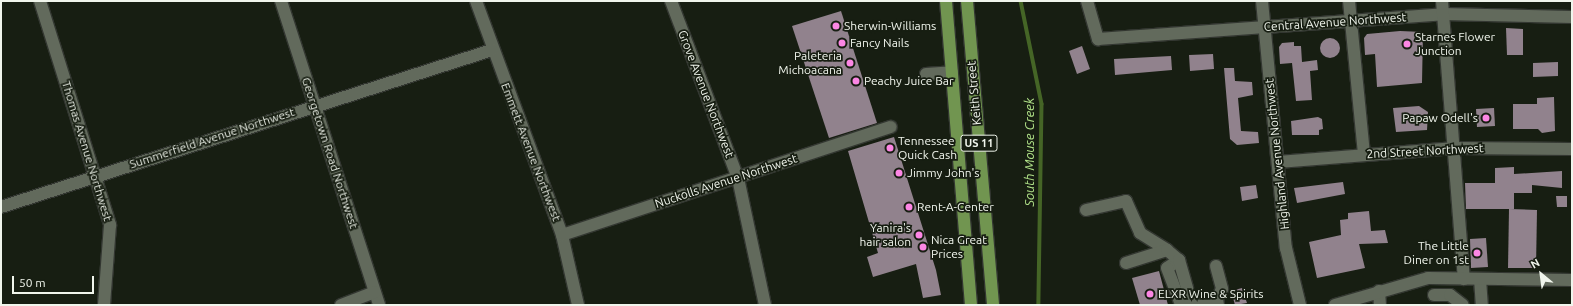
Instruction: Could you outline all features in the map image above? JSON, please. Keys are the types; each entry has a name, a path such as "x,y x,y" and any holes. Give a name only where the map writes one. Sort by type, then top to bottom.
{"main road":[{"name":"Keith Street","path":"946,1 971,305"},
{"name":"Keith Street","path":"967,1 993,305"},
{"path":"952,72 972,70"}],"street":[{"name":"Thomas Avenue Northwest","path":"40,1 97,175 110,225 104,305"},
{"name":"Georgetown Road Northwest","path":"281,1 379,305"},
{"name":"Emmett Avenue Northwest","path":"476,1 492,50 562,235 578,305"},
{"name":"Grove Avenue Northwest","path":"671,1 738,178 765,305"},
{"name":"Central Avenue Northwest","path":"1087,1 1098,39 1443,14 1572,17"},
{"name":"Highland Avenue Northwest","path":"1262,1 1286,248 1300,305"},
{"path":"1349,1 1364,154"},
{"path":"1442,1 1455,148 1464,279"},
{"name":"Summerfield Avenue Northwest","path":"1,207 315,105 492,50"},
{"path":"926,74 952,72"},
{"name":"Nuckolls Avenue Northwest","path":"562,235 891,127"},
{"name":"2nd Street Northwest","path":"1278,162 1364,154 1379,157 1455,148 1572,149"},
{"path":"1086,210 1126,201 1140,233 1167,250 1179,260 1192,305"},
{"path":"1126,263 1167,250"},
{"path":"1179,260 1167,268 1181,305"},
{"path":"1197,305 1217,302 1222,289 1216,266"},
{"path":"1433,278 1434,300 1450,295 1463,305"},
{"path":"1335,305 1379,291 1433,278 1572,280"},
{"path":"1480,279 1482,305"},
{"path":"1379,291 1380,305"},
{"path":"341,305 376,292"}],"building":[{"path":"841,11 877,123 829,138 792,26"},
{"path":"1506,28 1523,29 1523,55 1507,55"},
{"path":"1400,31 1423,32 1422,83 1377,87 1375,54 1365,55 1364,38 1367,34"},
{"path":"1330,38 1337,41 1340,48 1337,55 1330,58 1323,55 1320,48 1323,41"},
{"path":"1294,42 1294,46 1301,46 1302,62 1317,60 1318,70 1310,71 1312,100 1296,101 1292,63 1280,64 1279,47 1282,43"},
{"path":"1082,46 1090,69 1077,74 1069,51"},
{"path":"1213,54 1214,69 1190,71 1189,55"},
{"path":"1171,56 1172,70 1115,75 1114,59"},
{"path":"1558,62 1558,76 1533,77 1533,63"},
{"path":"1224,68 1234,68 1235,81 1252,82 1253,95 1238,98 1241,131 1258,132 1259,143 1237,145 1230,139"},
{"path":"1554,97 1555,131 1542,133 1538,129 1513,129 1513,104 1537,104 1537,98"},
{"path":"1419,106 1428,112 1427,130 1396,132 1393,108"},
{"path":"1494,108 1495,126 1477,127 1476,109"},
{"path":"1318,117 1322,119 1323,129 1319,130 1319,135 1292,135 1291,121"},
{"path":"894,137 936,270 941,295 923,298 916,264 873,277 867,257 878,253 848,151"},
{"path":"1514,167 1514,174 1562,171 1562,188 1532,185 1532,193 1514,193 1514,209 1466,209 1465,183 1495,183 1495,168"},
{"path":"1343,182 1345,194 1297,203 1294,188"},
{"path":"1256,185 1258,198 1242,201 1240,187"},
{"path":"1556,196 1567,196 1567,207 1557,207"},
{"path":"1509,209 1537,210 1536,268 1508,268"},
{"path":"1369,211 1371,231 1385,230 1388,243 1359,244 1365,268 1317,278 1309,242 1341,235 1340,220 1348,219 1348,213"},
{"path":"1486,238 1488,267 1471,268 1470,239"},
{"path":"1159,271 1168,305 1140,305 1132,278"},
{"path":"1242,288 1247,303 1235,305 1231,291"}],"waterway":[{"name":"South Mouse Creek","path":"1021,1 1042,104 1039,305"}],"place":[{"name":"Sherwin-Williams","path":"836,26"},
{"name":"Fancy Nails","path":"842,43"},
{"name":"Starnes Flower Junction","path":"1407,44"},
{"name":"Paleteria Michoacana","path":"850,63"},
{"name":"Peachy Juice Bar","path":"856,81"},
{"name":"Papaw Odell's","path":"1486,118"},
{"name":"Tennessee Quick Cash","path":"890,148"},
{"name":"Jimmy John's","path":"899,173"},
{"name":"Rent-A-Center","path":"909,207"},
{"name":"Yanira's hair salon","path":"919,235"},
{"name":"Nica Great Prices","path":"923,247"},
{"name":"The Little Diner on 1st","path":"1477,253"},
{"name":"ELXR Wine & Spirits","path":"1150,294"}]}
